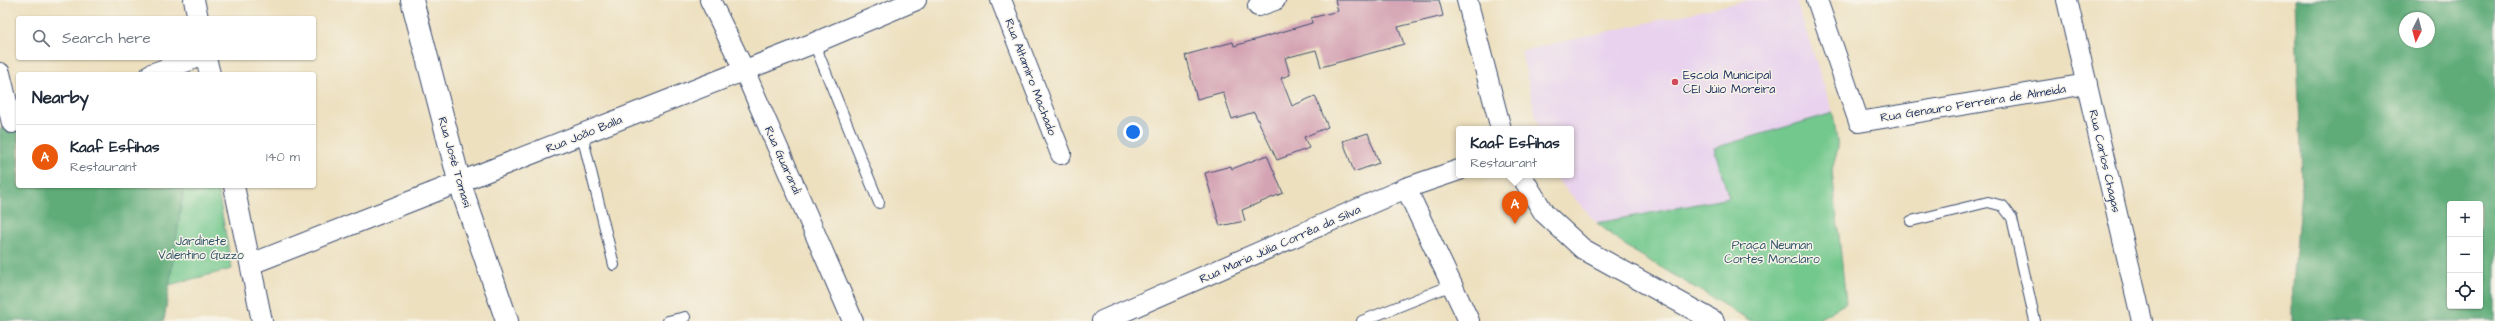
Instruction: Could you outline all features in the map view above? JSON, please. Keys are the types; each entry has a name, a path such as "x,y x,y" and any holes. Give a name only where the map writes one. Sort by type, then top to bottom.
{"street":[{"path":"194,0 198,16"},
{"name":"Rua José Tomasi","path":"412,0 460,184 507,321"},
{"name":"Rua Guarandi","path":"710,0 744,70 853,321"},
{"name":"Rua João Balla","path":"251,264 460,184 814,43 916,0"},
{"name":"Rua Altamiro Machado","path":"1001,0 1061,154"},
{"path":"1467,0 1500,126"},
{"name":"Rua Genauro Ferreira de Almeida","path":"1817,0 1859,122 2087,84"},
{"name":"Rua Carlos Chagas","path":"2067,0 2142,321"},
{"path":"157,72 190,60"},
{"path":"206,60 210,72"},
{"path":"0,73 10,123"},
{"name":"Rua Maria Júlia Corrêa da Silva","path":"1102,321 1406,188 1456,171"},
{"path":"1523,178 1544,213 1583,249 1714,321"},
{"path":"234,188 262,321"},
{"path":"1406,188 1469,321"}],"lane":[{"path":"814,43 879,203"},
{"path":"582,135 614,265"},
{"path":"1911,221 1988,202 2003,206 2012,218 2035,321"},
{"path":"1362,321 1452,285"},
{"path":"668,321 685,317"}],"shaded area":[{"name":"Escola Municipal CEI Júio Moreira","path":"1749,0 1796,0 1833,113 1714,148 1729,198 1597,223 1556,178 1574,178 1574,126 1538,126 1521,51"}],"green space":[{"path":"2295,0 2495,0 2495,321 2292,321 2292,297 2302,179"},
{"name":"Praça Neuman Cortes Monclaro","path":"1833,113 1838,148 1832,170 1846,303 1815,321 1751,321 1630,249 1597,223 1729,198 1714,148"},
{"path":"16,124 16,188 184,188 164,321 0,321 0,129"},
{"name":"Jardinete Valentino Guzzo","path":"184,188 217,188 232,269 169,285"}],"building":[{"path":"1335,0 1439,0 1443,16 1398,27 1404,44 1321,67 1316,50 1285,58 1290,75 1281,78 1292,106 1315,96 1328,127 1304,137 1309,148 1277,160 1254,112 1232,119 1223,92 1197,99 1185,55 1233,42 1234,46 1312,23 1311,18 1338,11"},
{"path":"1368,133 1379,163 1354,172 1343,141"},
{"path":"1267,155 1283,193 1242,210 1245,221 1220,226 1205,173 1231,166 1232,169"}],"place":[{"name":"Escola Municipal CEI Júio Moreira","path":"1675,82"},
{"name":"Kaaf Esfihas","path":"1515,224"}]}
